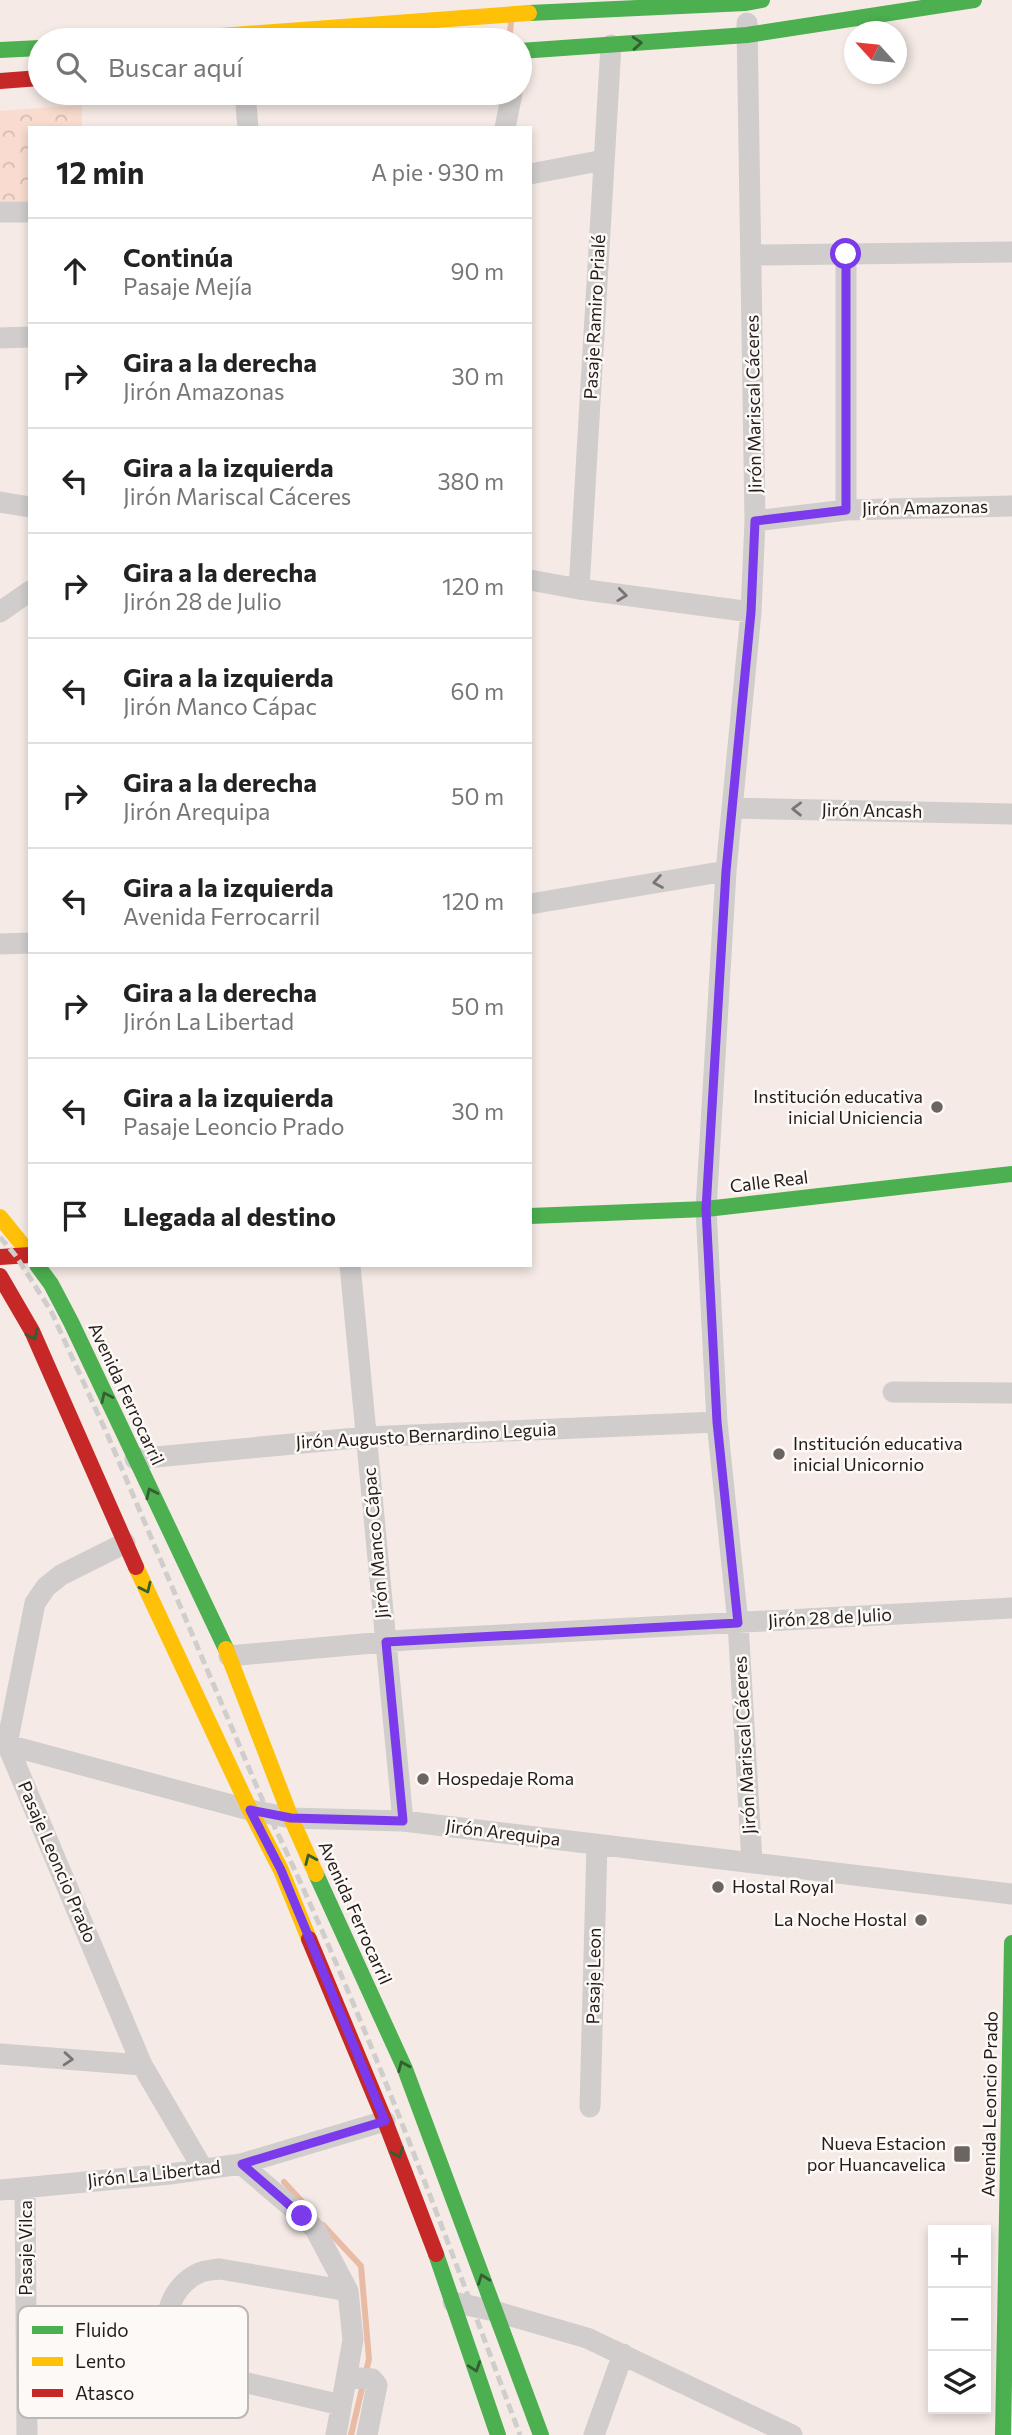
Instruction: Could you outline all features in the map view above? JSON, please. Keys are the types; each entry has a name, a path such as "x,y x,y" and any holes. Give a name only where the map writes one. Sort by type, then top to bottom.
{"main road":[{"path":"532,51 747,34 974,0"},
{"path":"334,28 483,12 523,13 751,1"},
{"path":"0,50 28,49"},
{"path":"0,80 28,79"},
{"name":"Calle Real","path":"532,1216 706,1209 1012,1174"},
{"path":"0,1217 28,1252"},
{"path":"0,1257 28,1254"},
{"name":"Avenida Ferrocarril","path":"38,1267 51,1284 71,1322 229,1656 291,1818 405,2069 541,2435"},
{"path":"0,1276 32,1331 125,1543 250,1810 281,1870 385,2121 453,2302 498,2435"},
{"name":"Avenida Leoncio Prado","path":"1003,2435 1009,2225 1012,1942"}],"street":[{"name":"Jirón Mariscal Cáceres","path":"751,1 747,34 755,521 751,612 726,871 706,1209 717,1422 738,1623 752,1862"},
{"name":"Pasaje Ramiro Prialé","path":"579,589 611,44"},
{"path":"246,105 248,126"},
{"path":"505,126 510,105"},
{"path":"532,174 604,160"},
{"path":"0,212 28,212"},
{"path":"752,255 1012,252"},
{"path":"846,254 846,510"},
{"path":"0,338 28,337"},
{"path":"0,502 28,507"},
{"name":"Jirón Amazonas","path":"755,521 846,510 1012,506"},
{"path":"532,580 751,612"},
{"path":"0,612 28,592"},
{"name":"Jirón Ancash","path":"732,808 1012,814"},
{"path":"532,904 726,871"},
{"path":"0,944 28,943"},
{"name":"Jirón Manco Cápac","path":"350,1267 403,1821"},
{"path":"893,1392 1012,1393"},
{"name":"Jirón Augusto Bernardino Leguia","path":"135,1459 366,1437 717,1422"},
{"path":"3,1743 35,1603 46,1587 61,1575 125,1543"},
{"name":"Jirón 28 de Julio","path":"229,1656 386,1642 1012,1608"},
{"name":"Jirón Arequipa","path":"3,1743 250,1810 291,1818 403,1821 1012,1894"},
{"name":"Pasaje Leoncio Prado","path":"3,1743 142,2065 203,2169"},
{"name":"Pasaje Leon","path":"590,2107 597,1844"},
{"path":"0,2054 142,2065"},
{"name":"Jirón La Libertad","path":"0,2190 242,2164 385,2121"},
{"path":"242,2164 315,2229 348,2291 353,2340 336,2435"},
{"name":"Pasaje Vilca","path":"25,2188 26,2306"},
{"path":"170,2306 175,2294 187,2280 200,2272 220,2269 348,2291"},
{"path":"453,2302 587,2338 792,2435"},
{"path":"594,2435 623,2354"},
{"path":"347,2376 372,2379 377,2385 367,2435"},
{"path":"248,2383 341,2405"}],"green space":[{"path":"82,105 82,126 28,126 28,201 0,201 0,111"}],"waterway":[{"path":"510,28 511,23"},
{"path":"284,2182 309,2209"},
{"path":"323,2225 361,2266 369,2359 351,2435"}],"railway":[{"path":"0,1237 16,1256 51,1311 108,1436 268,1813 370,2043 520,2435"}],"traffic: fast":[{"path":"529,13 746,3 762,0"},
{"path":"532,50 747,35 974,0"},
{"path":"0,50 28,49"},
{"path":"532,1216 706,1209 1012,1174"},
{"path":"38,1267 51,1284 71,1322 226,1649"},
{"path":"316,1874 405,2069 541,2435"},
{"path":"1003,2435 1012,1943"},
{"path":"436,2254 498,2435"}],"traffic: slow":[{"path":"328,28 529,13"},
{"path":"0,1217 28,1252"},
{"path":"136,1567 281,1870 309,1939"},
{"path":"226,1649 291,1818 316,1874"}],"traffic: jam":[{"path":"0,81 28,79"},
{"path":"0,1257 28,1255"},
{"path":"0,1276 32,1331 136,1567"},
{"path":"309,1939 385,2121 436,2254"}],"place":[{"name":"Institución educativa inicial Uniciencia","path":"937,1107"},
{"name":"Institución educativa inicial Unicornio","path":"779,1454"},
{"name":"Hospedaje Roma","path":"423,1779"},
{"name":"Hostal Royal","path":"718,1887"},
{"name":"La Noche Hostal","path":"921,1920"},
{"name":"Nueva Estacion por Huancavelica","path":"962,2154"}],"route":[{"path":"302,2216 242,2164 385,2121 281,1870 250,1810 291,1818 403,1821 386,1642 738,1623 717,1422 706,1209 726,871 751,612 755,521 846,510 846,254"}]}
